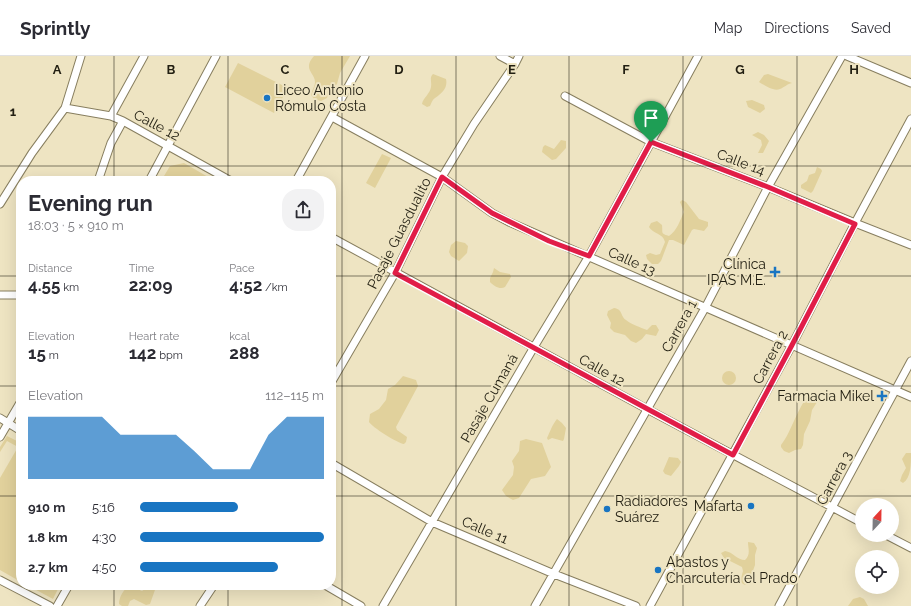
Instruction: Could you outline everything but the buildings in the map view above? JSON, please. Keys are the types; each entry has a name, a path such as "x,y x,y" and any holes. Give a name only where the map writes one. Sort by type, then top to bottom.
{"street":[{"path":"18,176 65,108 81,56"},
{"path":"111,116 144,56"},
{"path":"152,176 216,56"},
{"path":"299,176 366,56"},
{"path":"500,56 515,64"},
{"name":"Pasaje Guasdualito","path":"336,374 395,273 442,177 474,124 519,56"},
{"name":"Pasaje Cumaná","path":"383,606 534,347 589,256 698,56"},
{"name":"Carrera 1","path":"536,606 705,308 768,187 842,56"},
{"path":"847,56 911,83"},
{"name":"Calle 14","path":"565,96 651,142 768,187 855,224 911,245"},
{"name":"Calle 12","path":"65,108 111,116 123,121 221,176"},
{"name":"Calle 13","path":"332,117 442,177 497,216 549,241 589,256 911,397"},
{"name":"Carrera 2","path":"650,606 792,345 911,119"},
{"path":"100,176 111,143 123,121"},
{"path":"0,204 16,179"},
{"name":"Calle 12","path":"336,241 855,519"},
{"path":"0,295 16,296"},
{"name":"Carrera 3","path":"779,606 911,361"},
{"path":"0,437 16,409"},
{"path":"0,418 16,428"},
{"name":"Calle 11","path":"336,466 432,522 554,574 636,606"},
{"path":"899,542 911,548"},
{"path":"0,580 16,588"},
{"path":"19,590 50,606"},
{"path":"57,606 66,590"},
{"path":"200,606 211,590"},
{"path":"334,590 362,606"}],"shaded area":[{"path":"314,56 350,56 340,73 337,84 329,92 327,98 321,101 314,99 311,95 315,82 309,68 309,64"},
{"path":"238,63 288,88 274,113 225,87"},
{"path":"433,74 446,79 446,85 442,92 433,100 430,106 427,107 422,104 430,89"},
{"path":"768,74 792,83 778,90 772,89 759,82 764,75"},
{"path":"752,100 764,105 765,109 760,113 748,107 746,101"},
{"path":"758,132 764,135 769,141 763,153 758,153 762,145 761,140 752,135"},
{"path":"561,140 566,141 566,148 556,159 552,160 542,152 545,145 554,149"},
{"path":"382,154 391,158 375,188 366,183"},
{"path":"184,163 206,176 164,176 170,166"},
{"path":"817,167 822,171 811,193 801,188 801,185 807,181 809,175 815,173"},
{"path":"682,200 686,202 699,219 708,222 708,226 704,231 692,230 684,245 673,240 669,240 661,261 658,264 652,264 647,259 646,255 650,253 656,255 660,254 665,242 660,235 649,227 651,223 657,221 662,225 663,233 669,236 672,234 684,212 680,202"},
{"path":"456,241 465,243 468,246 467,253 459,261 451,256 449,252 451,245"},
{"path":"494,268 500,272 510,274 511,277 505,287 499,288 490,282"},
{"path":"614,308 620,311 626,320 636,326 647,330 652,325 656,325 659,330 656,336 646,334 636,343 631,341 625,335 614,332 610,328 611,323 607,315 608,311"},
{"path":"729,371 734,373 736,378 734,383 729,385 724,383 722,378 724,373"},
{"path":"403,376 416,380 418,386 396,427 397,430 407,437 404,444 396,441 369,422 370,414 379,409 386,400 388,389 395,385"},
{"path":"813,392 818,395 819,399 812,410 810,421 804,434 803,445 801,449 789,453 784,451 781,445 804,401"},
{"path":"557,419 566,428 564,439 563,441 552,438 548,440 547,438 552,426"},
{"path":"7,436 16,440 16,446 7,441 0,452 0,447"},
{"path":"526,439 542,443 551,467 545,476 531,479 519,498 513,500 506,496 502,490 513,475 514,467 512,461 519,451 520,441"},
{"path":"16,450 16,579 0,570 0,478"},
{"path":"906,453 911,453 911,466 908,478 903,483 900,481 906,468 902,459"},
{"path":"669,457 678,458 681,462 671,476 665,474 663,471"},
{"path":"748,542 754,543 757,548 755,565 749,582 745,585 740,582 743,571 742,567 724,558 721,553 725,551 742,560 745,560 749,554"},
{"path":"36,590 58,590 53,599"},
{"path":"125,590 155,590 150,604 146,605 134,599 130,601 128,606 122,606 119,604 122,593"},
{"path":"860,597 864,599 868,606 848,606 853,599"}],"place":[{"name":"Liceo Antonio Rómulo Costa","path":"267,98"},
{"name":"Clínica IPAS M.E.","path":"775,272"},
{"name":"Farmacia Mikel","path":"882,396"},
{"name":"Mafarta","path":"751,506"},
{"name":"Radiadores Suárez","path":"607,509"},
{"name":"Abastos y Charcutería el Prado","path":"658,570"}],"route":[{"path":"651,142 768,187 855,224 733,455 395,273 442,177 492,213 549,241 589,256 651,142"}]}
